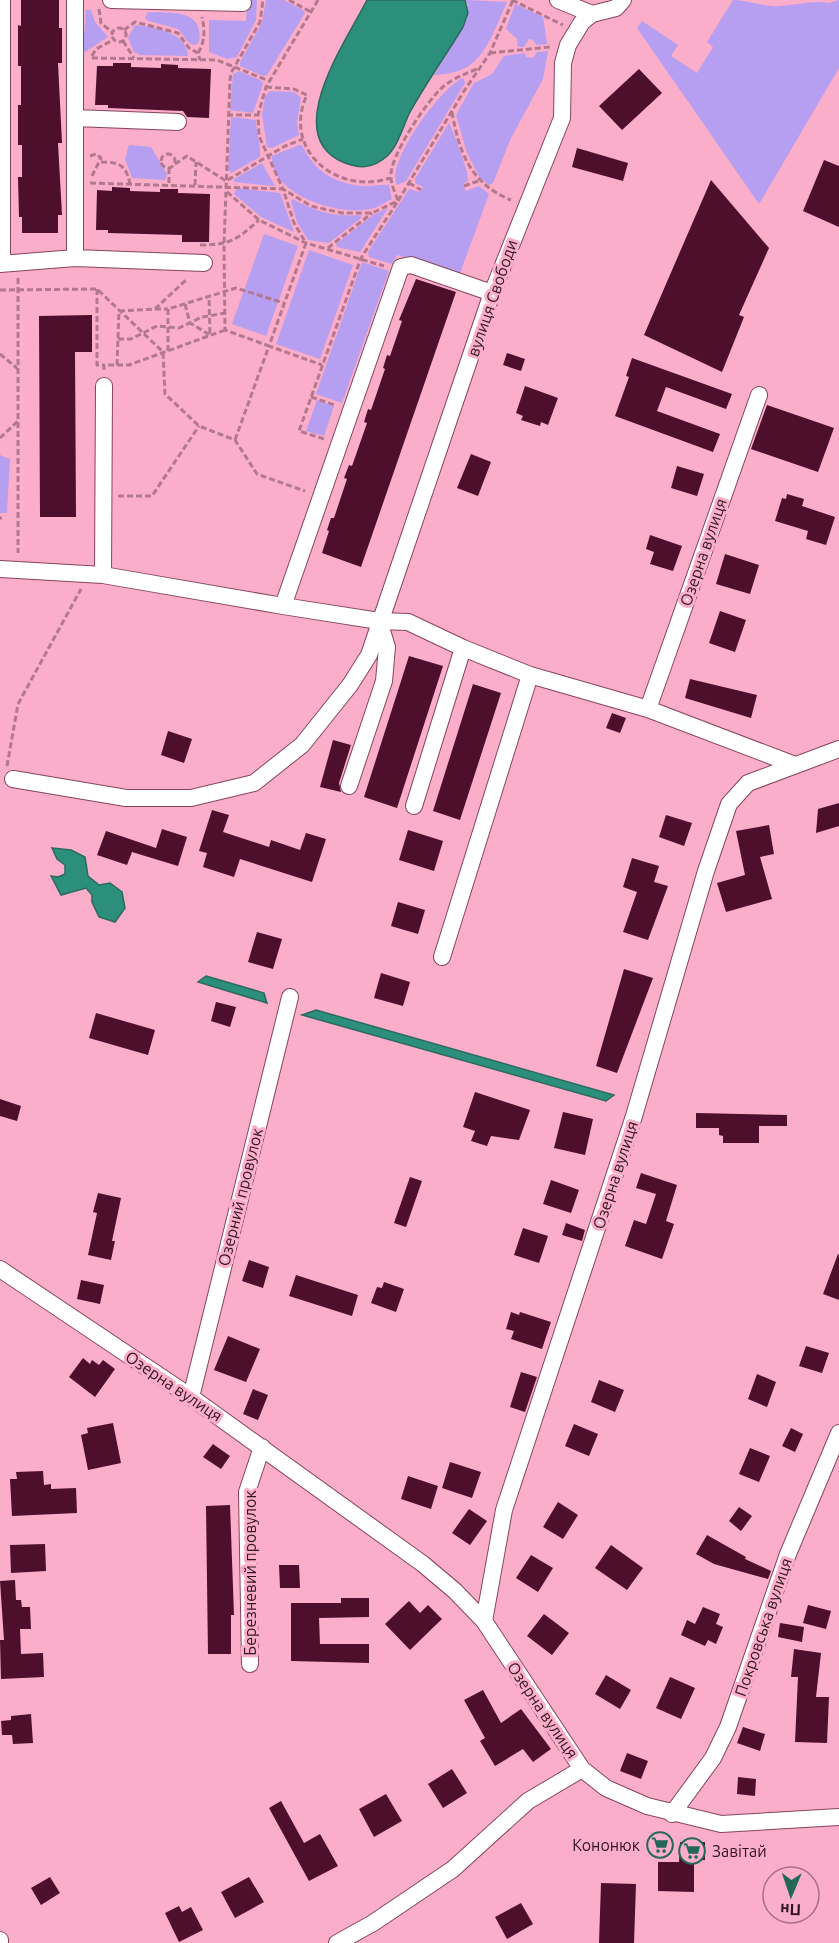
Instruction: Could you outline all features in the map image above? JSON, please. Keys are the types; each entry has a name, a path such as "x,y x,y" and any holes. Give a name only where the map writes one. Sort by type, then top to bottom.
{"street":[{"path":"75,0 83,58 75,118 75,258"},
{"path":"111,0 243,3"},
{"path":"558,0 592,14"},
{"path":"571,38 592,14 616,8 623,0"},
{"path":"1,11 7,263 75,258 204,263"},
{"name":"вулиця Свободи","path":"9,776 126,798 191,798 254,783 302,745 350,685 369,656 492,293 562,118 563,63 571,38"},
{"path":"75,118 178,122"},
{"path":"283,606 401,267 411,265 492,293"},
{"path":"96,574 103,497 104,386"},
{"name":"Озерна вулиця","path":"648,709 759,395"},
{"path":"0,569 96,574 379,621 408,622 463,648 530,675 648,709 795,765"},
{"path":"349,786 384,681 387,647 379,621"},
{"path":"414,806 463,648"},
{"path":"442,957 530,675"},
{"name":"Озерна вулиця","path":"484,1621 504,1510 634,1116 706,871 729,804 748,783 839,749"},
{"name":"Озерний провулок","path":"191,1397 290,997"},
{"name":"Озерна вулиця","path":"0,1269 262,1447 423,1564 455,1591 484,1621 582,1769 606,1788 672,1814 721,1824 839,1816"},
{"name":"Покровська вулиця","path":"672,1814 713,1758 728,1727 788,1554 837,1440"},
{"name":"Березневий провулок","path":"250,1664 247,1492 262,1447"},
{"path":"337,1943 374,1923 453,1869 528,1801 582,1769"}],"path":[{"path":"96,0 101,23 112,32 113,40"},
{"path":"225,330 224,245 230,81 234,67 260,22 263,0"},
{"path":"289,0 311,12"},
{"path":"306,243 294,223 283,189 259,136 258,115 269,81 318,0"},
{"path":"340,444 299,431 361,258 489,53 512,0 571,38"},
{"path":"195,2 205,31 203,46 198,53"},
{"path":"112,32 120,28 124,30 135,22 147,23 178,33 189,48 198,53 200,60"},
{"path":"123,41 126,38 124,30"},
{"path":"489,53 571,38"},
{"path":"83,58 113,40 123,41"},
{"path":"123,41 135,59"},
{"path":"83,58 217,60 269,81"},
{"path":"83,58 91,68"},
{"path":"398,201 390,178 393,162 413,122 421,117 441,88 456,78 479,69"},
{"path":"266,87 294,89 307,95 301,107 300,124 303,139 310,154 322,168 340,177 375,183 390,178"},
{"path":"452,110 464,154 478,181 493,193 525,206"},
{"path":"227,115 258,115"},
{"path":"227,183 267,156 303,139"},
{"path":"101,162 101,158 96,154 90,157 93,166 101,162 118,162 125,167 130,184"},
{"path":"169,168 162,164 166,155 174,157 175,164"},
{"path":"169,168 184,156 196,161 227,183"},
{"path":"195,185 196,161"},
{"path":"169,168 169,184"},
{"path":"464,186 478,181"},
{"path":"75,183 195,185 227,183 283,189 311,206 342,213 372,213"},
{"path":"409,183 421,190"},
{"path":"226,191 259,220 306,243 400,271"},
{"path":"328,248 372,213 398,201"},
{"path":"155,309 224,245 235,240 259,220"},
{"path":"235,440 306,243"},
{"path":"189,245 224,245"},
{"path":"7,263 18,290 18,570"},
{"path":"119,311 168,309 236,288 284,303"},
{"path":"97,289 97,365 129,365 225,330 322,365"},
{"path":"0,290 97,289 163,352 165,394 199,426 235,440 257,474 321,497"},
{"path":"209,297 210,335"},
{"path":"185,304 190,323 210,335"},
{"path":"168,309 168,351"},
{"path":"117,365 119,311"},
{"path":"118,339 132,339 158,326 179,328 225,313"},
{"path":"0,354 18,369"},
{"path":"104,366 104,386"},
{"path":"311,397 351,410"},
{"path":"0,438 18,421"},
{"path":"103,497 152,496 199,426"},
{"path":"9,776 18,704 96,574"}],"shaded area":[{"path":"247,0 257,0 256,20 237,57 227,59 209,52 209,20 246,21"},
{"path":"266,0 284,0 305,13 267,75 263,76 240,66 240,62 262,23"},
{"path":"367,0 465,0 468,13 463,27 410,112 394,148 381,161 362,167 345,163 326,150 317,132 317,111 323,87 334,62"},
{"path":"465,0 507,2 494,32 476,60 458,71 434,75 463,27 468,4"},
{"path":"733,0 775,6 811,2 829,3 839,0 839,68 759,204 637,28 642,21 678,45 671,56 697,73 713,47 707,42"},
{"path":"515,4 543,17 547,44 536,45 533,40 529,39 524,47 518,47 517,39 506,29"},
{"path":"86,10 91,10 95,22 108,37 85,52 83,49"},
{"path":"148,12 176,13 191,18 197,24 199,42 195,45 190,44 178,29 149,21 145,18"},
{"path":"135,25 160,29 176,36 182,41 188,56 140,55 134,52 128,38"},
{"path":"548,51 543,79 511,138 493,183 489,185 480,178 467,153 456,115 474,83 492,74 504,56 525,53 526,57 533,58 537,52"},
{"path":"239,71 262,81 263,84 253,113 230,110 233,74"},
{"path":"463,78 465,83 406,181 397,185 396,174 399,160 418,126 442,95"},
{"path":"270,91 294,92 301,98 297,123 299,135 272,148 267,147 262,115 265,96"},
{"path":"231,117 256,120 260,157 231,173 228,170"},
{"path":"449,123 468,177 468,181 463,184 466,191 479,186 489,194 459,276 397,255 392,264 369,257 368,252 409,189 420,192 423,187 415,183 415,179"},
{"path":"129,145 151,147 167,174 165,180 132,178 125,159"},
{"path":"302,145 312,162 326,174 351,184 389,185 392,199 373,208 342,209 325,206 294,192 282,182 274,170 272,156"},
{"path":"262,163 275,186 234,182 234,179"},
{"path":"237,188 280,193 294,232 261,217 234,194"},
{"path":"293,199 326,213 361,215 361,218 329,243 308,240 297,222 291,201"},
{"path":"388,208 360,252 337,247 336,244 373,215"},
{"path":"264,234 298,246 266,336 232,324"},
{"path":"309,250 353,265 320,359 276,344"},
{"path":"362,262 389,271 342,403 316,394"},
{"path":"317,400 334,406 324,436 306,431"},
{"path":"0,455 10,459 7,513 0,513"},
{"path":"52,848 71,850 85,857 88,876 99,885 110,883 122,892 125,908 115,922 99,917 92,902 92,895 86,888 61,895 51,876 58,877 65,874 65,865 57,859"},
{"path":"206,976 264,993 267,1003 198,982"},
{"path":"316,1010 614,1095 606,1101 302,1015"}],"building":[{"path":"21,0 59,0 59,28 62,28 62,63 58,63 62,143 58,143 62,215 58,215 58,233 22,233 22,217 19,217 18,177 22,177 22,145 18,145 21,66 18,66 18,25 21,26"},
{"path":"113,63 131,63 131,67 161,68 161,64 178,65 178,68 211,69 209,118 187,117 183,111 108,108 108,105 95,105 97,66 113,66"},
{"path":"639,69 662,93 622,130 599,106"},
{"path":"577,148 628,163 623,181 572,167"},
{"path":"824,160 839,166 839,227 803,211"},
{"path":"711,180 769,248 739,315 744,317 722,372 644,335"},
{"path":"112,187 130,188 130,191 160,192 160,189 178,189 178,193 210,194 209,242 182,242 182,235 108,233 108,230 96,230 97,190 112,191"},
{"path":"416,279 456,292 361,567 322,553 331,518 334,518 347,479 344,478 349,465 352,466 367,423 364,422 368,409 371,410 385,369 383,368 387,355 390,356 402,321 399,320"},
{"path":"92,315 92,352 75,352 76,517 40,517 39,316"},
{"path":"507,353 525,359 521,371 503,365"},
{"path":"632,358 732,394 726,409 666,387 657,411 720,434 713,452 615,416 629,377 626,376"},
{"path":"525,386 558,398 548,425 541,422 540,426 521,420 523,416 516,413"},
{"path":"767,405 834,428 818,472 751,449"},
{"path":"471,454 491,462 478,496 457,488"},
{"path":"677,466 704,474 697,496 671,488"},
{"path":"787,494 804,499 802,506 835,517 826,545 806,539 808,531 775,521 782,498 786,499"},
{"path":"650,535 682,546 673,571 650,564 654,552 646,549"},
{"path":"725,554 759,565 750,594 716,584"},
{"path":"720,611 746,620 735,652 709,643"},
{"path":"409,656 443,666 397,808 364,797"},
{"path":"690,679 757,695 751,718 685,698"},
{"path":"473,684 501,693 460,820 433,811"},
{"path":"612,713 626,718 620,733 606,728"},
{"path":"168,731 192,739 184,763 161,755"},
{"path":"333,740 351,745 339,783 341,792 320,787"},
{"path":"839,803 839,826 816,833 818,809"},
{"path":"212,810 229,815 223,832 269,847 271,840 300,850 306,833 326,839 312,882 240,859 234,877 203,867 207,853 199,851"},
{"path":"666,815 692,823 684,846 659,837"},
{"path":"769,825 774,854 760,857 772,899 726,912 717,883 745,875 736,831"},
{"path":"162,829 187,837 178,866 132,852 127,865 97,855 106,831 156,848"},
{"path":"408,830 443,841 434,871 399,860"},
{"path":"632,858 659,866 654,882 668,886 648,940 623,932 637,892 623,887"},
{"path":"398,902 425,910 418,934 391,926"},
{"path":"257,932 282,939 273,969 248,962"},
{"path":"624,969 653,978 617,1073 596,1066"},
{"path":"381,973 410,982 403,1006 374,998"},
{"path":"216,1002 236,1007 230,1027 211,1021"},
{"path":"96,1013 155,1030 148,1055 89,1038"},
{"path":"475,1092 530,1110 519,1140 491,1136 487,1146 471,1141 475,1131 463,1127"},
{"path":"0,1099 21,1106 17,1121 0,1116"},
{"path":"563,1112 593,1119 585,1155 554,1148"},
{"path":"696,1113 787,1115 787,1126 759,1126 759,1143 723,1143 723,1136 719,1135 719,1128 696,1128"},
{"path":"641,1173 677,1185 666,1221 674,1224 662,1259 625,1246 634,1220 646,1224 656,1194 636,1188"},
{"path":"410,1177 422,1181 406,1227 394,1223"},
{"path":"551,1180 579,1190 571,1213 543,1204"},
{"path":"98,1193 121,1198 112,1241 115,1241 111,1260 88,1255 97,1213 93,1212"},
{"path":"566,1223 585,1230 582,1241 562,1235"},
{"path":"523,1228 548,1236 539,1263 514,1255"},
{"path":"839,1255 839,1300 823,1294"},
{"path":"249,1260 269,1267 263,1288 242,1281"},
{"path":"296,1275 358,1295 352,1316 289,1296"},
{"path":"81,1280 104,1285 100,1304 77,1299"},
{"path":"384,1282 404,1289 396,1312 371,1303 377,1287 382,1288"},
{"path":"511,1312 519,1315 520,1312 551,1322 542,1349 511,1339 514,1331 506,1329"},
{"path":"228,1336 260,1349 246,1382 214,1370"},
{"path":"806,1346 829,1353 822,1373 799,1366"},
{"path":"83,1358 90,1364 92,1360 99,1365 103,1360 115,1369 95,1397 69,1377"},
{"path":"521,1372 537,1377 525,1412 510,1407"},
{"path":"757,1374 776,1382 767,1407 748,1399"},
{"path":"599,1380 624,1390 615,1412 591,1402"},
{"path":"253,1389 268,1395 258,1420 243,1414"},
{"path":"113,1423 121,1463 88,1470 81,1435 88,1433 87,1428"},
{"path":"574,1424 598,1434 589,1456 565,1446"},
{"path":"791,1428 803,1434 795,1452 782,1446"},
{"path":"213,1444 230,1456 221,1469 203,1457"},
{"path":"750,1448 770,1456 759,1482 739,1474"},
{"path":"450,1462 481,1472 472,1498 442,1488"},
{"path":"43,1471 44,1485 51,1484 51,1489 76,1488 77,1513 12,1516 10,1479 17,1479 16,1472"},
{"path":"408,1476 438,1486 431,1509 401,1499"},
{"path":"558,1502 578,1515 563,1539 543,1527"},
{"path":"230,1505 234,1615 231,1615 231,1654 208,1654 206,1506"},
{"path":"739,1507 752,1516 741,1531 729,1521"},
{"path":"469,1509 487,1521 470,1545 452,1533"},
{"path":"707,1535 746,1557 745,1559 771,1571 768,1579 714,1564 696,1554"},
{"path":"45,1544 46,1571 11,1573 10,1545"},
{"path":"611,1545 643,1568 627,1590 595,1568"},
{"path":"531,1555 553,1568 538,1592 516,1578"},
{"path":"279,1565 299,1565 300,1588 280,1588"},
{"path":"15,1580 16,1600 21,1600 22,1607 30,1607 31,1629 20,1629 21,1654 43,1653 44,1677 1,1679 0,1640 4,1640 0,1581"},
{"path":"341,1598 369,1598 369,1617 319,1618 320,1644 369,1644 369,1663 291,1661 291,1603 341,1603"},
{"path":"409,1601 420,1613 428,1605 442,1619 410,1650 385,1624"},
{"path":"808,1605 831,1611 826,1629 803,1623"},
{"path":"703,1607 720,1614 716,1624 723,1627 716,1644 708,1640 705,1646 681,1635 687,1620 695,1624"},
{"path":"544,1614 569,1633 552,1655 527,1636"},
{"path":"780,1623 804,1627 802,1642 778,1637"},
{"path":"794,1649 821,1653 816,1697 829,1697 827,1743 795,1742 798,1677 791,1677"},
{"path":"606,1675 631,1690 620,1709 595,1694"},
{"path":"670,1677 695,1688 681,1719 656,1708"},
{"path":"483,1690 501,1723 521,1709 551,1749 533,1762 523,1749 495,1766 480,1741 485,1738 464,1700"},
{"path":"31,1714 33,1743 13,1744 12,1735 2,1735 1,1721 11,1720 11,1716"},
{"path":"743,1727 765,1734 760,1751 737,1743"},
{"path":"627,1753 648,1761 641,1779 620,1771"},
{"path":"452,1769 467,1793 443,1808 428,1784"},
{"path":"738,1777 756,1779 755,1796 737,1794"},
{"path":"386,1794 402,1821 374,1837 359,1809"},
{"path":"281,1801 304,1843 320,1834 338,1866 309,1881 269,1808"},
{"path":"680,1842 705,1842 705,1860 694,1860 694,1892 658,1891 658,1862 679,1862"},
{"path":"50,1877 60,1893 41,1905 31,1888"},
{"path":"249,1877 264,1902 235,1918 221,1892"},
{"path":"601,1883 636,1884 634,1943 599,1943"},
{"path":"521,1903 533,1924 507,1939 495,1917"},
{"path":"179,1906 182,1912 191,1907 203,1930 179,1942 165,1913"}],"place":[{"name":"Кононюк","path":"660,1845"},
{"name":"Завітай","path":"692,1851"}]}
